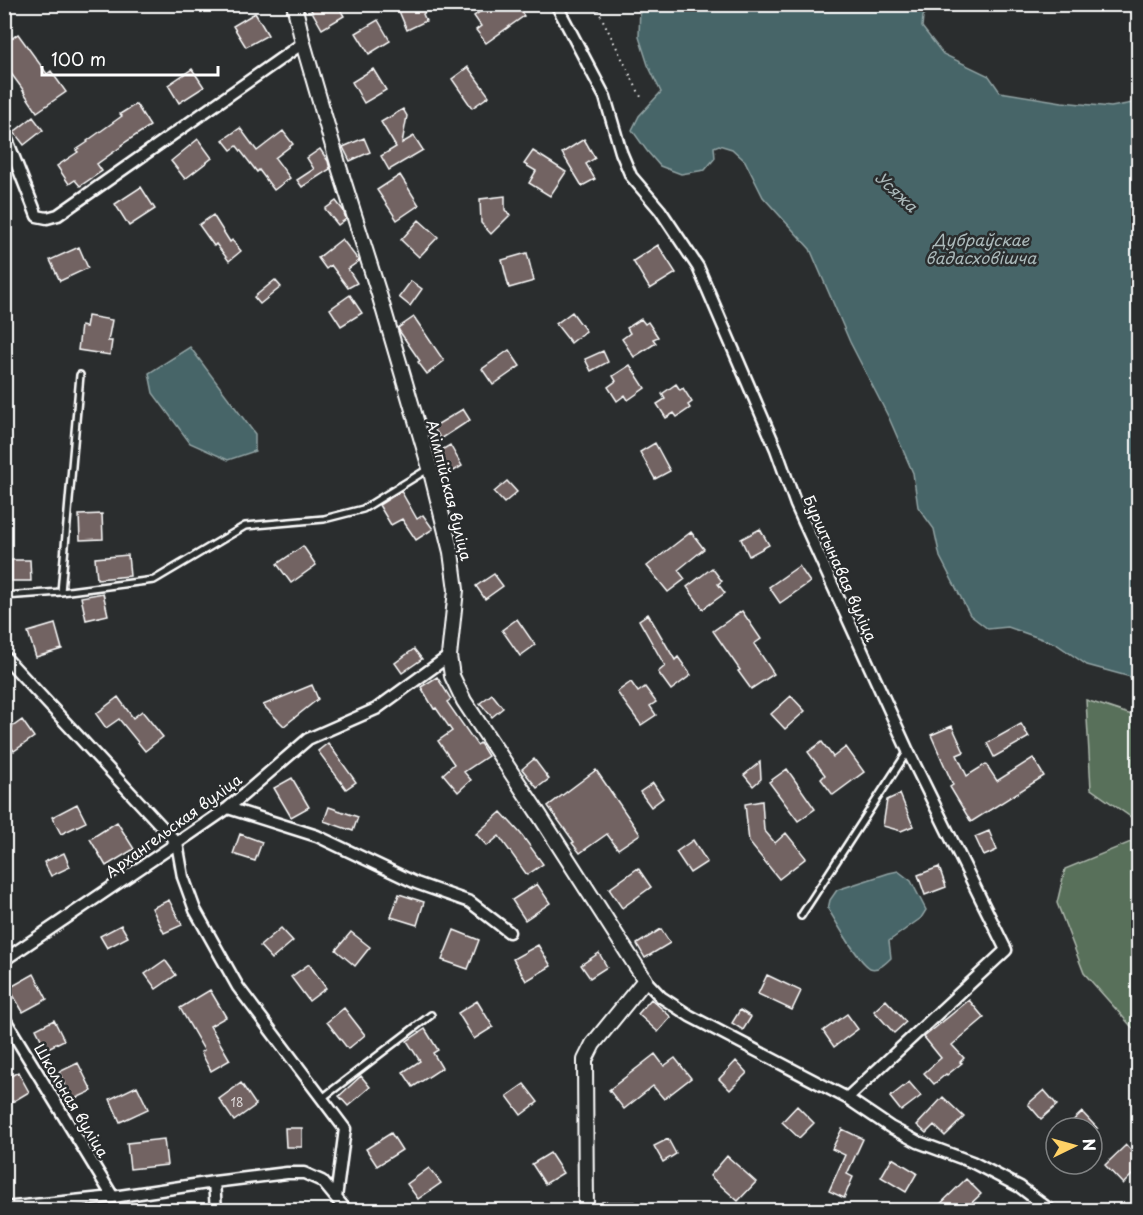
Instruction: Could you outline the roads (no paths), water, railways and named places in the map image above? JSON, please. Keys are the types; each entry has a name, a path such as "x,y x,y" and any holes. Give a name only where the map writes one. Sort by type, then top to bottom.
{"street":[{"name":"Алімпійская вуліца","path":"294,4 303,43 430,468 451,552 456,590 449,656 452,676 464,701 645,980"},
{"name":"Бурштынавая вуліца","path":"556,4 605,97 621,152 631,176 660,210 698,267 776,449 796,505 908,751 1006,950 847,1098"},
{"path":"4,132 37,216 47,218 58,215 303,43"},
{"path":"4,656 177,843 183,877 195,910 238,987 345,1128 336,1198"},
{"name":"Архангельская вуліца","path":"4,960 228,808 308,738 376,708 449,656"},
{"path":"228,808 317,836 416,883 470,902 509,932"},
{"path":"586,1210 585,1060 593,1044 645,980 661,997 690,1016 847,1098 890,1127 918,1142 972,1162 1020,1187 1050,1210"},
{"name":"Школьная вуліца","path":"4,1018 113,1197"},
{"path":"4,1209 113,1197 287,1173 304,1173 322,1181 346,1210"},
{"path":"214,1182 216,1210"}],"lane":[{"path":"61,592 80,375"},
{"path":"4,596 61,592 154,580 245,526 324,519 363,509 430,468"},
{"path":"801,916 908,751"},
{"path":"325,1096 431,1015"}],"water":[{"name":"Дубраўскае вадасховішча","path":"640,5 935,5 923,16 922,27 943,54 989,76 1000,92 1111,107 1138,102 1138,679 1087,665 1056,644 1008,627 988,629 970,615 940,557 934,529 918,507 913,473 889,418 850,342 810,249 763,197 745,161 732,149 719,145 714,147 715,158 705,170 681,174 660,166 632,130 639,116 661,92 648,65 639,37"},
{"path":"190,347 255,434 255,451 228,460 190,443 153,393 149,373"},
{"path":"898,871 911,881 926,910 921,918 889,941 891,958 873,969 865,964 854,950 828,909 830,900 837,890"}],"water label":[{"name":"Усяжа","path":"897,191"}]}
